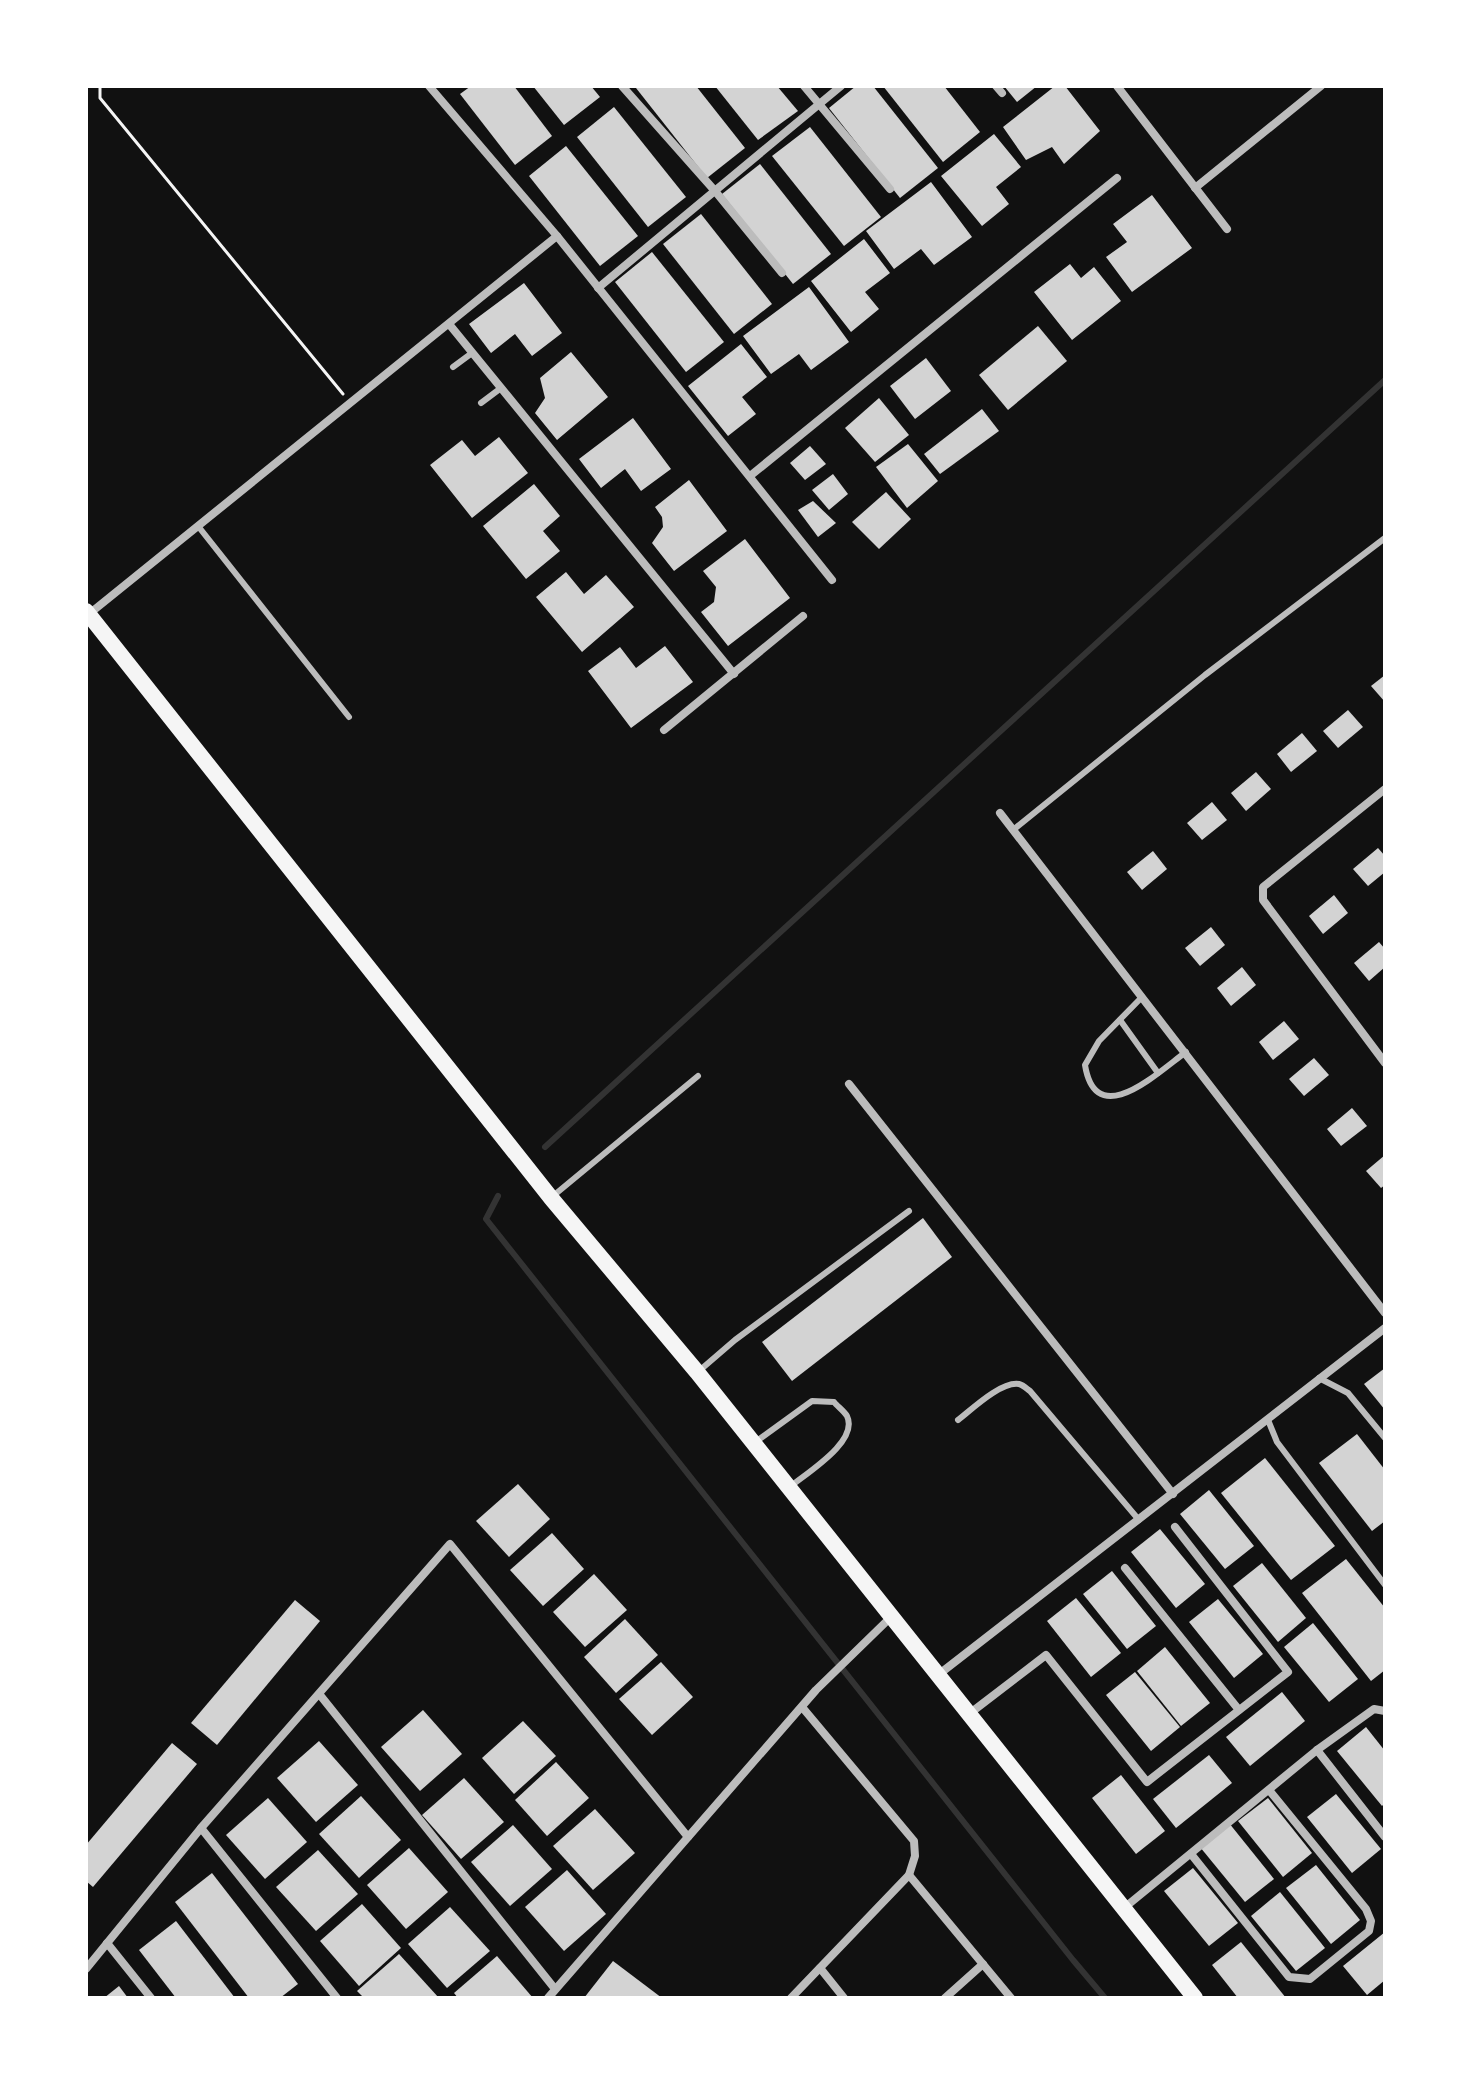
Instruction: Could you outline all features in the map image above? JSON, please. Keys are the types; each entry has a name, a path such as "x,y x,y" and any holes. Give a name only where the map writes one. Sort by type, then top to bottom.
{"main road":[{"path":"88,613 551,1198 697,1372 1195,1998"}],"street":[{"path":"429,86 557,236 832,580"},
{"path":"622,86 715,191 782,273"},
{"path":"804,86 890,189"},
{"path":"598,288 841,86"},
{"path":"1117,86 1227,229"},
{"path":"1195,188 1321,86"},
{"path":"750,476 1117,178"},
{"path":"88,613 557,236"},
{"path":"449,324 734,674"},
{"path":"664,730 803,616"},
{"path":"1385,789 1263,887 1263,900 1385,1062"},
{"path":"1000,813 1385,1313"},
{"path":"849,1084 1173,1494"},
{"path":"938,1675 1385,1328"},
{"path":"968,1714 1046,1655 1147,1782 1288,1672 1175,1527"},
{"path":"86,1969 201,1828 450,1544 688,1837"},
{"path":"1125,1568 1239,1710"},
{"path":"548,1998 828,1677 892,1616"},
{"path":"320,1695 555,1989"},
{"path":"791,1998 909,1875 915,1856 914,1841 802,1707"},
{"path":"1124,1908 1317,1750 1374,1709 1385,1711"},
{"path":"1317,1750 1385,1837"},
{"path":"1191,1854 1289,1977 1310,1979 1369,1931 1371,1921 1366,1909 1269,1790"},
{"path":"201,1828 337,1998"},
{"path":"909,1875 1011,1998"},
{"path":"107,1943 151,1998"},
{"path":"945,1998 983,1964"},
{"path":"820,1968 844,1998"}],"lane":[{"path":"453,367 472,353"},
{"path":"481,403 501,388"},
{"path":"198,526 349,717"},
{"path":"1013,830 1205,675 1385,538"},
{"path":"1143,997 1099,1041 1085,1065 1087,1077 1096,1093 1107,1098 1117,1097 1144,1083 1186,1052"},
{"path":"1120,1020 1158,1073"},
{"path":"551,1198 698,1076"},
{"path":"697,1372 735,1340 909,1211"},
{"path":"1319,1378 1348,1393 1385,1438"},
{"path":"958,1420 987,1397 1007,1386 1019,1384 1030,1391 1139,1520"},
{"path":"754,1443 812,1401 834,1402 847,1416 849,1431 842,1445 789,1487"},
{"path":"1268,1420 1277,1442 1385,1585"}],"path":[{"path":"100,86 100,98 350,404"}],"building":[{"path":"471,86 514,86 552,136 515,165 460,94"},
{"path":"533,86 591,86 600,97 564,125"},
{"path":"696,86 745,148 707,178 636,88"},
{"path":"715,86 777,86 798,111 758,140"},
{"path":"856,86 873,86 938,168 900,198 829,108"},
{"path":"883,86 944,86 980,132 943,162"},
{"path":"1004,86 1037,86 1017,102"},
{"path":"1055,86 1065,86 1100,131 1064,164 1052,147 1026,160 1003,127"},
{"path":"614,107 686,197 648,227 577,137"},
{"path":"810,127 881,217 844,246 772,156"},
{"path":"994,134 1021,167 996,187 1009,204 982,226 941,176"},
{"path":"566,146 638,236 600,266 529,176"},
{"path":"760,164 831,254 793,284 722,194"},
{"path":"931,182 972,237 934,265 921,249 894,269 866,231"},
{"path":"1152,195 1192,248 1132,292 1106,257 1127,242 1113,224"},
{"path":"701,214 772,304 734,334 663,244"},
{"path":"864,239 890,273 865,292 879,309 851,332 811,281"},
{"path":"652,252 724,342 686,372 615,282"},
{"path":"1070,264 1081,278 1094,267 1121,301 1072,340 1034,292"},
{"path":"524,283 562,333 532,356 515,334 491,353 469,324"},
{"path":"809,287 849,342 811,370 799,354 771,374 743,336"},
{"path":"1038,326 1067,361 1008,410 979,375"},
{"path":"741,344 767,377 742,397 756,414 728,436 688,386"},
{"path":"571,352 608,397 557,440 535,413 545,398 540,378"},
{"path":"926,358 951,391 915,419 890,386"},
{"path":"879,398 909,435 875,462 845,428"},
{"path":"982,409 999,431 940,474 924,454"},
{"path":"633,418 671,469 641,491 625,469 601,488 579,459"},
{"path":"499,437 528,473 472,518 430,465 462,440 475,456"},
{"path":"908,444 938,481 907,508 876,467"},
{"path":"810,446 826,464 805,480 790,463"},
{"path":"833,474 848,494 829,510 812,490"},
{"path":"689,480 727,531 674,571 652,543 663,527 662,517 655,507"},
{"path":"534,484 560,516 543,531 560,551 526,579 483,526"},
{"path":"886,492 911,519 879,549 852,522"},
{"path":"813,501 836,523 818,537 798,510"},
{"path":"745,539 790,598 728,646 701,612 714,602 716,587 703,571"},
{"path":"566,572 584,594 606,575 634,607 582,652 536,597"},
{"path":"665,646 693,682 631,728 588,671 620,647 636,668"},
{"path":"1385,675 1385,702 1371,686"},
{"path":"1348,710 1363,727 1338,748 1323,731"},
{"path":"1302,733 1317,751 1291,772 1277,754"},
{"path":"1256,772 1271,789 1246,811 1231,793"},
{"path":"1212,802 1227,820 1202,840 1187,823"},
{"path":"1378,848 1385,856 1385,872 1368,886 1353,869"},
{"path":"1153,851 1167,869 1142,890 1127,872"},
{"path":"1334,895 1348,913 1323,934 1309,916"},
{"path":"1211,927 1225,945 1200,966 1185,948"},
{"path":"1379,942 1385,949 1385,967 1369,981 1354,963"},
{"path":"1242,967 1256,985 1231,1006 1217,988"},
{"path":"1284,1021 1299,1039 1273,1060 1259,1042"},
{"path":"1314,1058 1329,1075 1304,1096 1289,1079"},
{"path":"1352,1108 1367,1126 1341,1146 1327,1129"},
{"path":"1385,1155 1385,1185 1381,1188 1366,1171"},
{"path":"923,1218 952,1257 792,1381 762,1342"},
{"path":"1385,1368 1385,1410 1364,1384"},
{"path":"1357,1434 1385,1470 1385,1521 1372,1531 1319,1463"},
{"path":"1265,1458 1335,1546 1291,1580 1221,1493"},
{"path":"518,1484 550,1519 509,1557 476,1521"},
{"path":"1209,1490 1254,1546 1225,1569 1180,1514"},
{"path":"1160,1529 1205,1584 1176,1608 1131,1552"},
{"path":"552,1533 584,1569 543,1606 510,1570"},
{"path":"1346,1559 1385,1608 1385,1670 1371,1681 1302,1593"},
{"path":"1262,1563 1306,1618 1278,1642 1233,1586"},
{"path":"1112,1571 1156,1626 1127,1649 1083,1594"},
{"path":"594,1574 627,1610 585,1647 553,1612"},
{"path":"1076,1598 1121,1653 1091,1677 1047,1621"},
{"path":"1218,1599 1263,1654 1234,1678 1189,1622"},
{"path":"295,1600 320,1621 217,1745 191,1723"},
{"path":"625,1619 658,1655 616,1693 584,1657"},
{"path":"1313,1623 1358,1679 1329,1702 1284,1647"},
{"path":"1165,1647 1210,1703 1181,1726 1137,1671"},
{"path":"661,1662 693,1697 652,1735 619,1699"},
{"path":"1135,1672 1180,1727 1151,1751 1106,1695"},
{"path":"1282,1692 1305,1721 1250,1766 1226,1737"},
{"path":"423,1710 462,1754 420,1791 381,1747"},
{"path":"523,1721 556,1756 514,1794 482,1758"},
{"path":"1366,1727 1385,1751 1385,1803 1382,1806 1337,1751"},
{"path":"319,1741 358,1785 316,1822 277,1778"},
{"path":"172,1743 197,1764 93,1887 86,1881 86,1845"},
{"path":"1209,1755 1232,1783 1176,1828 1153,1799"},
{"path":"556,1762 589,1798 547,1836 515,1800"},
{"path":"1121,1775 1165,1831 1136,1854 1092,1798"},
{"path":"464,1778 504,1822 461,1859 422,1815"},
{"path":"1336,1794 1381,1849 1352,1873 1307,1817"},
{"path":"361,1796 401,1840 359,1878 319,1834"},
{"path":"268,1798 307,1842 265,1879 226,1835"},
{"path":"1268,1798 1312,1853 1283,1877 1238,1821"},
{"path":"595,1809 635,1853 593,1890 553,1846"},
{"path":"1229,1823 1274,1879 1245,1902 1200,1847"},
{"path":"513,1825 552,1869 510,1906 471,1862"},
{"path":"409,1848 448,1892 406,1929 367,1885"},
{"path":"318,1850 358,1894 316,1931 276,1887"},
{"path":"1316,1865 1360,1920 1331,1944 1286,1888"},
{"path":"1193,1868 1238,1923 1209,1946 1164,1891"},
{"path":"567,1870 606,1914 564,1951 525,1907"},
{"path":"212,1873 298,1984 280,1998 249,1998 175,1902"},
{"path":"1280,1892 1325,1948 1296,1971 1251,1916"},
{"path":"362,1904 401,1948 359,1986 320,1941"},
{"path":"450,1907 490,1951 447,1988 408,1944"},
{"path":"176,1921 235,1998 176,1998 139,1950"},
{"path":"1385,1932 1385,1980 1367,1995 1343,1966"},
{"path":"1241,1942 1286,1998 1238,1998 1212,1965"},
{"path":"399,1954 439,1998 364,1998 357,1991"},
{"path":"497,1956 533,1998 458,1998 454,1993"},
{"path":"613,1961 662,1998 584,1998"},
{"path":"119,1986 128,1998 104,1998"}],"waterway":[{"path":"545,1147 1385,380"},
{"path":"498,1196 486,1219 1105,1998"}]}
